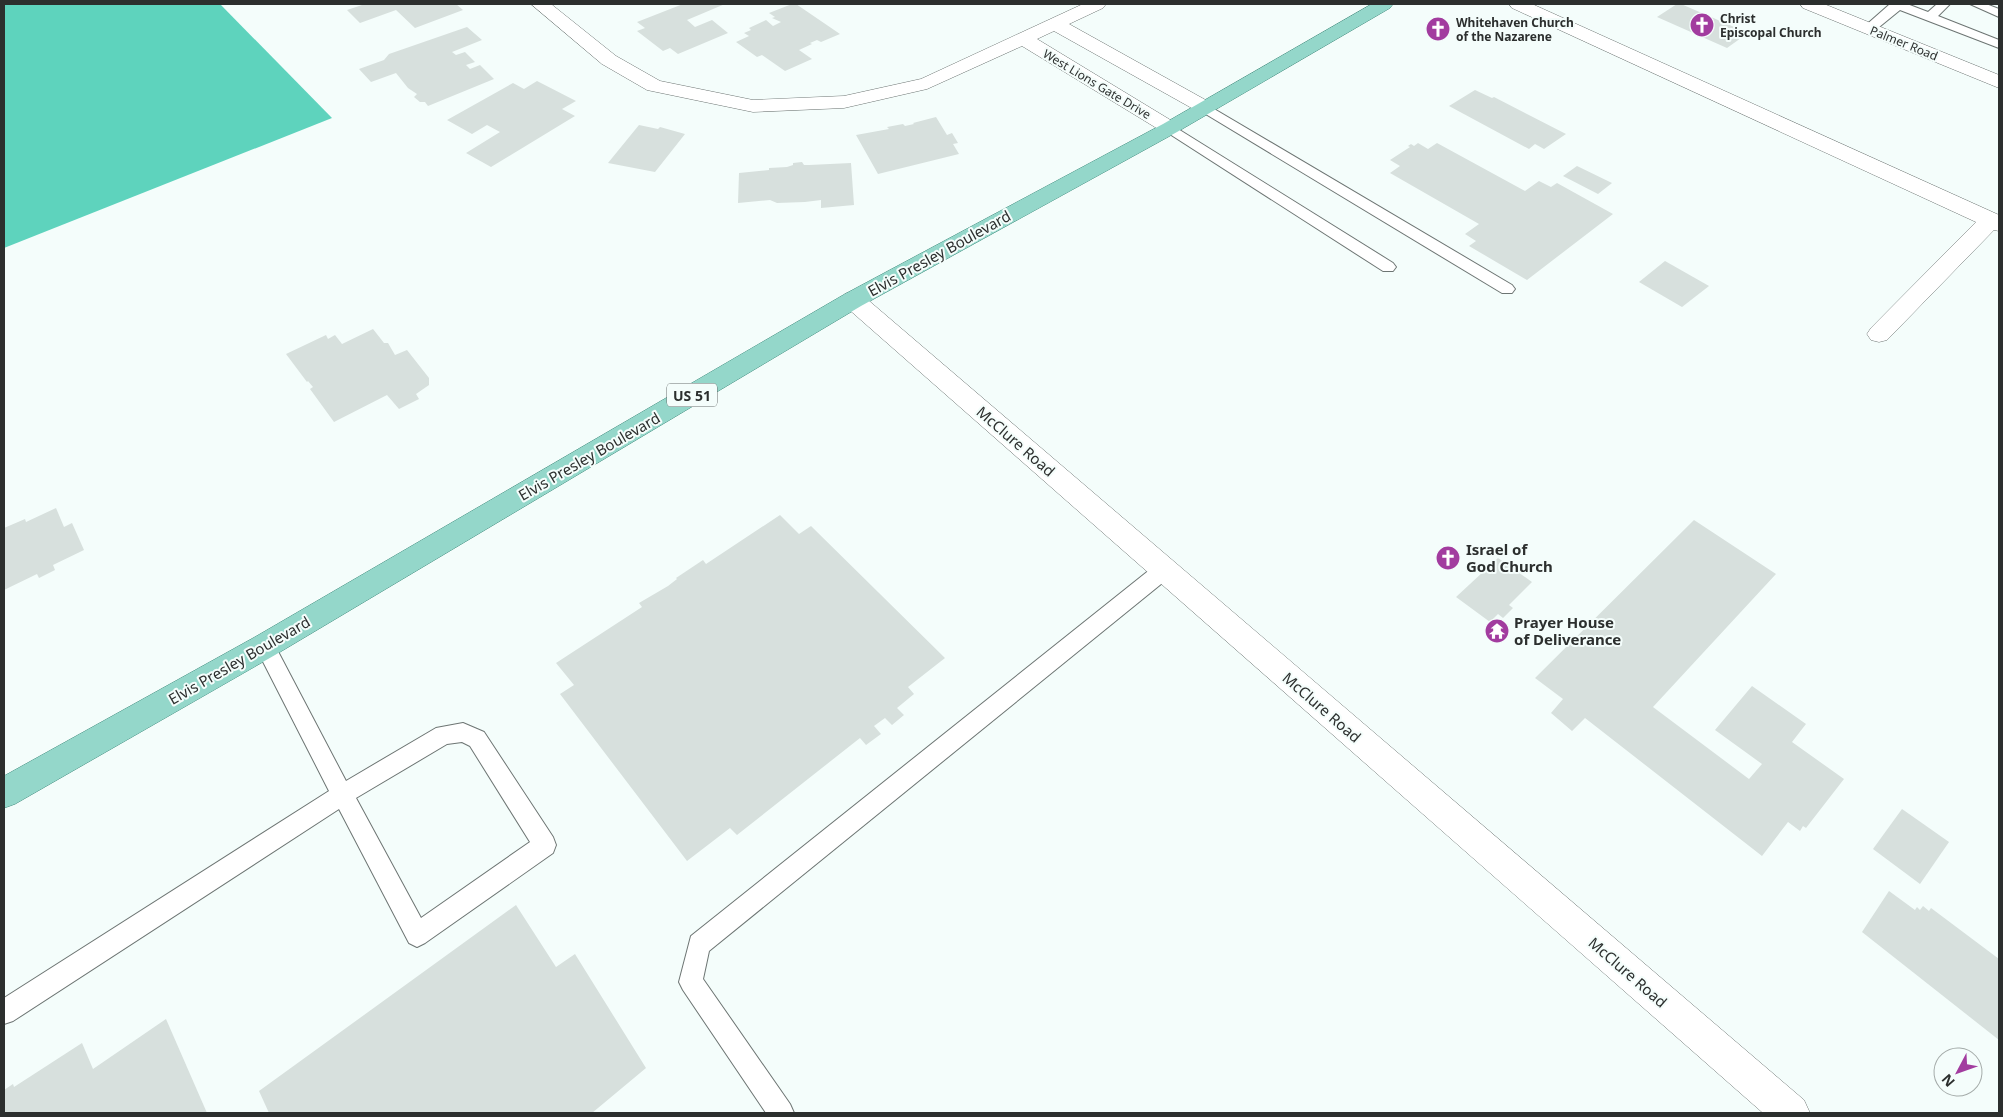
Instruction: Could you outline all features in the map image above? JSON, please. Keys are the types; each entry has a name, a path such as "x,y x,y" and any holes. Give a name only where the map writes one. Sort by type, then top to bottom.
{"main road":[{"name":"Elvis Presley Boulevard","path":"4,793 265,646 853,300 1170,128 1384,4"}],"street":[{"name":"West Lions Gate Drive","path":"540,4 610,60 654,86 753,106 844,102 927,83 1097,4"},
{"path":"1518,4 1995,222 1879,334"},
{"name":"Palmer Road","path":"1808,4 1999,82"},
{"path":"1056,24 1204,107"},
{"name":"West Lions Gate Drive","path":"1024,39 1170,128"},
{"name":"McClure Road","path":"853,300 1791,1113"}],"lane":[{"path":"1869,29 1897,4 1999,44"},
{"path":"1929,17 1944,4"},
{"path":"1976,4 1999,13"},
{"path":"1204,107 1507,289"},
{"path":"1170,128 1388,267"},
{"path":"781,1113 690,982 699,944 1164,570"},
{"path":"4,1012 342,795 444,735 463,732 477,739 544,844 417,935 342,795 265,646"}],"green space":[{"path":"4,4 220,4 332,118 4,248"}],"building":[{"path":"365,4 456,4 463,10 415,28 396,10 360,23 347,10"},
{"path":"683,4 725,4 687,20 695,27 712,20 728,33 678,54 670,48 663,51 637,31 645,28 637,22"},
{"path":"796,4 840,34 821,42 817,40 799,50 812,59 785,71 762,55 757,57 736,42 749,36 744,33 751,30 749,28 766,20 773,26 781,22 772,18 775,17 769,13"},
{"name":"Christ Episcopal Church","path":"1677,4 1681,4 1748,33 1727,48 1657,17"},
{"path":"467,27 482,40 452,52 456,55 465,52 475,62 466,65 470,69 480,65 494,79 428,106 425,102 420,102 414,97 417,94 408,88 396,73 371,82 359,69 384,60 389,54"},
{"path":"537,81 576,101 562,109 575,116 491,167 466,153 500,132 487,125 472,134 447,120 513,83 524,89"},
{"path":"1475,90 1492,98 1494,97 1566,134 1544,149 1535,144 1529,149 1449,106"},
{"path":"936,117 947,135 952,133 958,143 953,144 959,154 878,174 856,135 889,129 887,127 914,124"},
{"path":"639,125 658,129 660,127 685,134 655,172 608,163"},
{"path":"1418,143 1428,149 1437,143 1525,191 1539,181 1551,187 1557,183 1613,214 1527,280 1469,246 1476,241 1465,234 1479,224 1390,173 1400,166 1390,160 1410,147 1408,146 1411,144 1414,146"},
{"path":"802,162 804,165 851,163 854,205 821,208 821,200 777,203 770,200 738,203 739,173 787,167 793,165 793,163"},
{"path":"1577,166 1612,183 1598,194 1563,176"},
{"path":"1665,261 1709,286 1682,307 1639,282"},
{"path":"373,329 384,343 388,343 395,355 407,350 429,378 429,385 416,394 419,399 399,409 387,395 334,422 310,389 313,387 286,354 326,335 328,339 335,335 342,344"},
{"path":"56,508 64,527 72,523 84,550 53,565 55,570 39,578 37,574 4,590 4,528 25,519 26,522"},
{"path":"780,515 799,534 811,526 945,658 908,687 914,694 897,708 904,715 892,725 885,718 874,726 881,734 866,745 860,738 737,835 730,828 687,861 560,694 574,685 556,663 642,607 639,603 668,586 676,578 703,560 706,564"},
{"path":"1694,520 1776,574 1653,707 1749,779 1762,764 1715,730 1752,686 1806,724 1792,742 1844,779 1806,828 1803,826 1800,831 1788,822 1762,856 1585,718 1572,731 1551,713 1563,699 1535,678"},
{"path":"1498,558 1532,582 1509,605 1513,608 1503,618 1498,614 1490,622 1456,597"},
{"path":"1902,809 1949,842 1920,884 1873,849"},
{"path":"1889,891 1915,910 1917,907 1920,910 1923,906 1929,911 1931,908 1999,959 1999,1040 1862,932"},
{"path":"516,905 556,967 575,954 646,1068 592,1113 269,1113 259,1091"},
{"path":"166,1019 207,1113 4,1113 4,1090 13,1084 14,1087 82,1043 93,1069"}],"place":[{"name":"Christ Episcopal Church","path":"1702,25"},
{"name":"Whitehaven Church of the Nazarene","path":"1438,29"},
{"name":"Israel of God Church","path":"1448,558"},
{"name":"Prayer House of Deliverance","path":"1497,631"}]}
